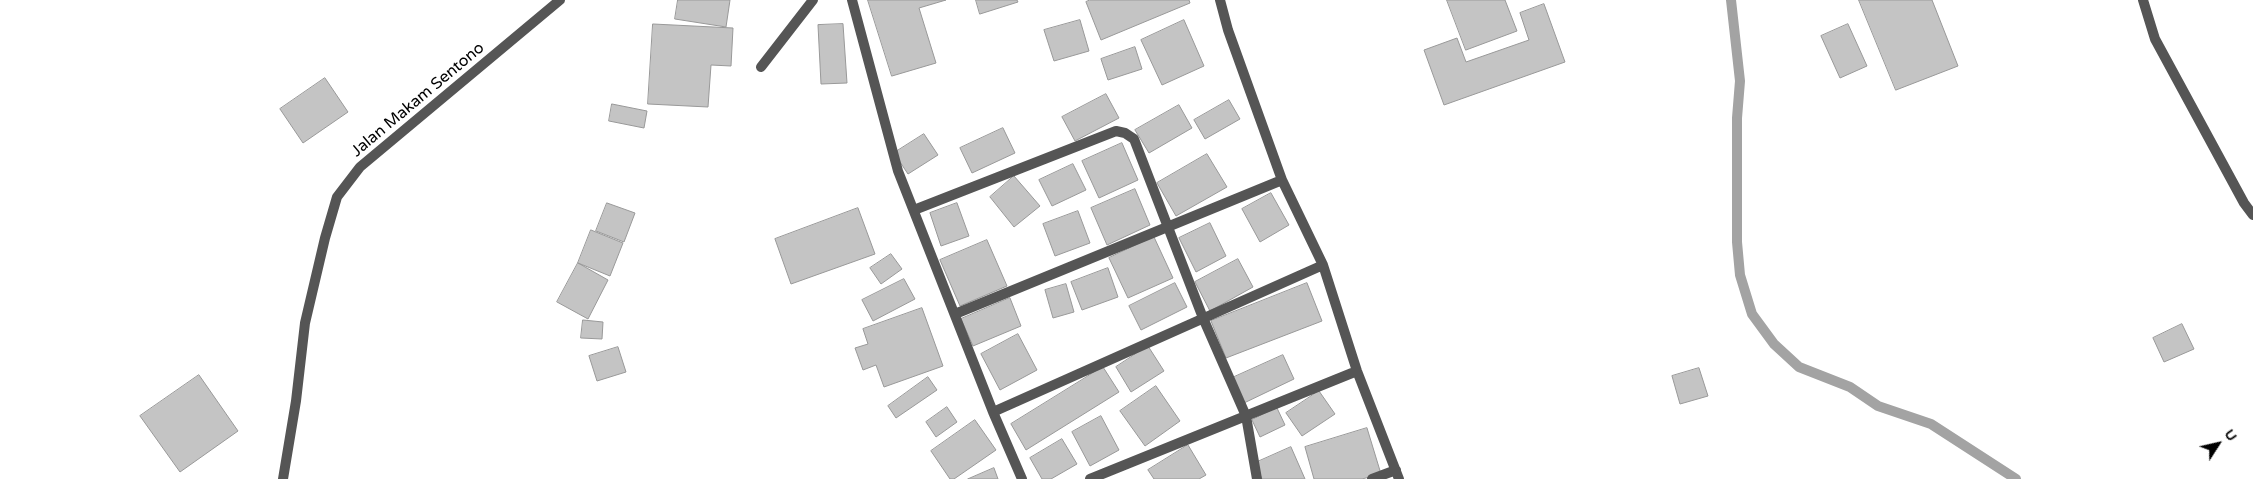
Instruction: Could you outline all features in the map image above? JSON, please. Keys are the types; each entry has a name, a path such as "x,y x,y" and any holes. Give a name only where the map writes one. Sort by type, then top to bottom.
{"street":[{"name":"Jalan Makam Sentono","path":"282,479 296,401 305,323 337,196 360,167 560,0"},
{"path":"761,67 813,0"},
{"path":"852,0 891,149 992,412 1022,479"},
{"path":"1220,0 1228,30 1282,180 1323,265 1356,371 1397,475 1372,479"},
{"path":"2144,0 2155,38 2244,203 2253,215"},
{"path":"914,210 1116,131 1125,133 1134,139 1203,318 1246,416 1257,479"},
{"path":"955,314 1282,180"},
{"path":"992,412 1323,265"},
{"path":"1090,479 1356,371"}],"building":[{"path":"678,0 730,0 726,27 675,19"},
{"path":"868,0 946,0 919,8 936,63 892,76"},
{"path":"976,0 1017,0 1018,2 980,14"},
{"path":"1090,0 1189,0 1190,3 1101,40 1086,2"},
{"path":"1447,0 1505,0 1517,31 1466,50"},
{"path":"1859,0 1932,0 1958,66 1896,90"},
{"path":"1544,4 1565,62 1444,105 1424,50 1457,38 1466,62 1529,40 1520,13"},
{"path":"1080,20 1089,51 1054,61 1044,30"},
{"path":"1184,20 1204,66 1162,85 1141,40"},
{"path":"653,24 733,28 731,66 711,65 708,107 648,104"},
{"path":"843,24 847,83 821,84 818,25"},
{"path":"1848,24 1867,66 1840,78 1821,36"},
{"path":"1135,47 1142,69 1108,80 1101,59"},
{"path":"325,78 348,112 303,143 280,109"},
{"path":"1106,94 1119,118 1075,141 1062,117"},
{"path":"1229,100 1240,119 1205,139 1194,120"},
{"path":"612,104 647,111 644,128 609,121"},
{"path":"1179,105 1192,128 1149,153 1135,130"},
{"path":"1003,128 1015,153 972,173 960,148"},
{"path":"924,134 938,155 908,174 894,153"},
{"path":"1122,143 1138,180 1099,198 1082,161"},
{"path":"1207,154 1227,187 1176,216 1157,183"},
{"path":"1073,164 1086,190 1052,206 1039,180"},
{"path":"1014,176 1040,206 1014,227 990,197"},
{"path":"1135,189 1150,225 1107,245 1091,208"},
{"path":"1271,193 1289,225 1260,242 1242,209"},
{"path":"607,203 635,213 624,242 596,231"},
{"path":"957,203 969,236 941,246 930,213"},
{"path":"858,208 875,254 791,284 775,239"},
{"path":"1078,211 1090,243 1055,256 1043,224"},
{"path":"1210,223 1226,256 1196,272 1179,238"},
{"path":"591,230 623,243 610,276 578,263"},
{"path":"1154,237 1173,278 1128,298 1109,258"},
{"path":"987,240 1007,286 960,306 940,260"},
{"path":"891,254 902,269 881,284 870,268"},
{"path":"1238,259 1253,287 1210,311 1195,282"},
{"path":"578,263 608,280 588,319 557,302"},
{"path":"1108,268 1118,297 1082,310 1071,282"},
{"path":"904,279 915,299 873,321 862,300"},
{"path":"1175,283 1187,307 1141,330 1129,306"},
{"path":"1307,283 1322,321 1226,358 1211,321"},
{"path":"1066,284 1074,312 1053,318 1045,290"},
{"path":"1010,298 1021,326 973,346 961,319"},
{"path":"922,308 943,366 884,387 876,365 863,370 855,348 868,344 863,329"},
{"path":"583,320 603,322 602,339 581,338"},
{"path":"2182,324 2194,349 2164,362 2153,338"},
{"path":"1018,334 1037,370 1000,390 981,354"},
{"path":"1148,346 1164,371 1131,392 1116,367"},
{"path":"618,347 626,372 597,381 589,356"},
{"path":"1283,355 1294,379 1244,403 1232,378"},
{"path":"1103,367 1119,392 1026,450 1011,424"},
{"path":"1699,368 1708,396 1680,404 1672,376"},
{"path":"199,375 238,431 180,472 140,416"},
{"path":"928,377 937,390 896,418 888,406"},
{"path":"1156,386 1180,421 1145,446 1120,411"},
{"path":"1319,391 1335,414 1302,436 1286,413"},
{"path":"947,407 957,422 936,437 926,422"},
{"path":"1277,408 1285,425 1260,437 1252,420"},
{"path":"1101,416 1119,450 1090,466 1072,432"},
{"path":"975,420 996,450 954,479 950,479 931,451"},
{"path":"1367,428 1381,474 1362,479 1314,479 1305,447"},
{"path":"1062,439 1077,464 1051,479 1042,479 1030,458"},
{"path":"1188,445 1206,475 1199,479 1154,479 1148,470"},
{"path":"1291,447 1305,479 1262,479 1255,463"},
{"path":"994,468 998,479 968,479"}],"waterway":[{"path":"1731,0 1740,81 1737,118 1737,242 1740,275 1752,314 1774,344 1799,367 1850,387 1878,406 1931,424 2016,479"}]}
